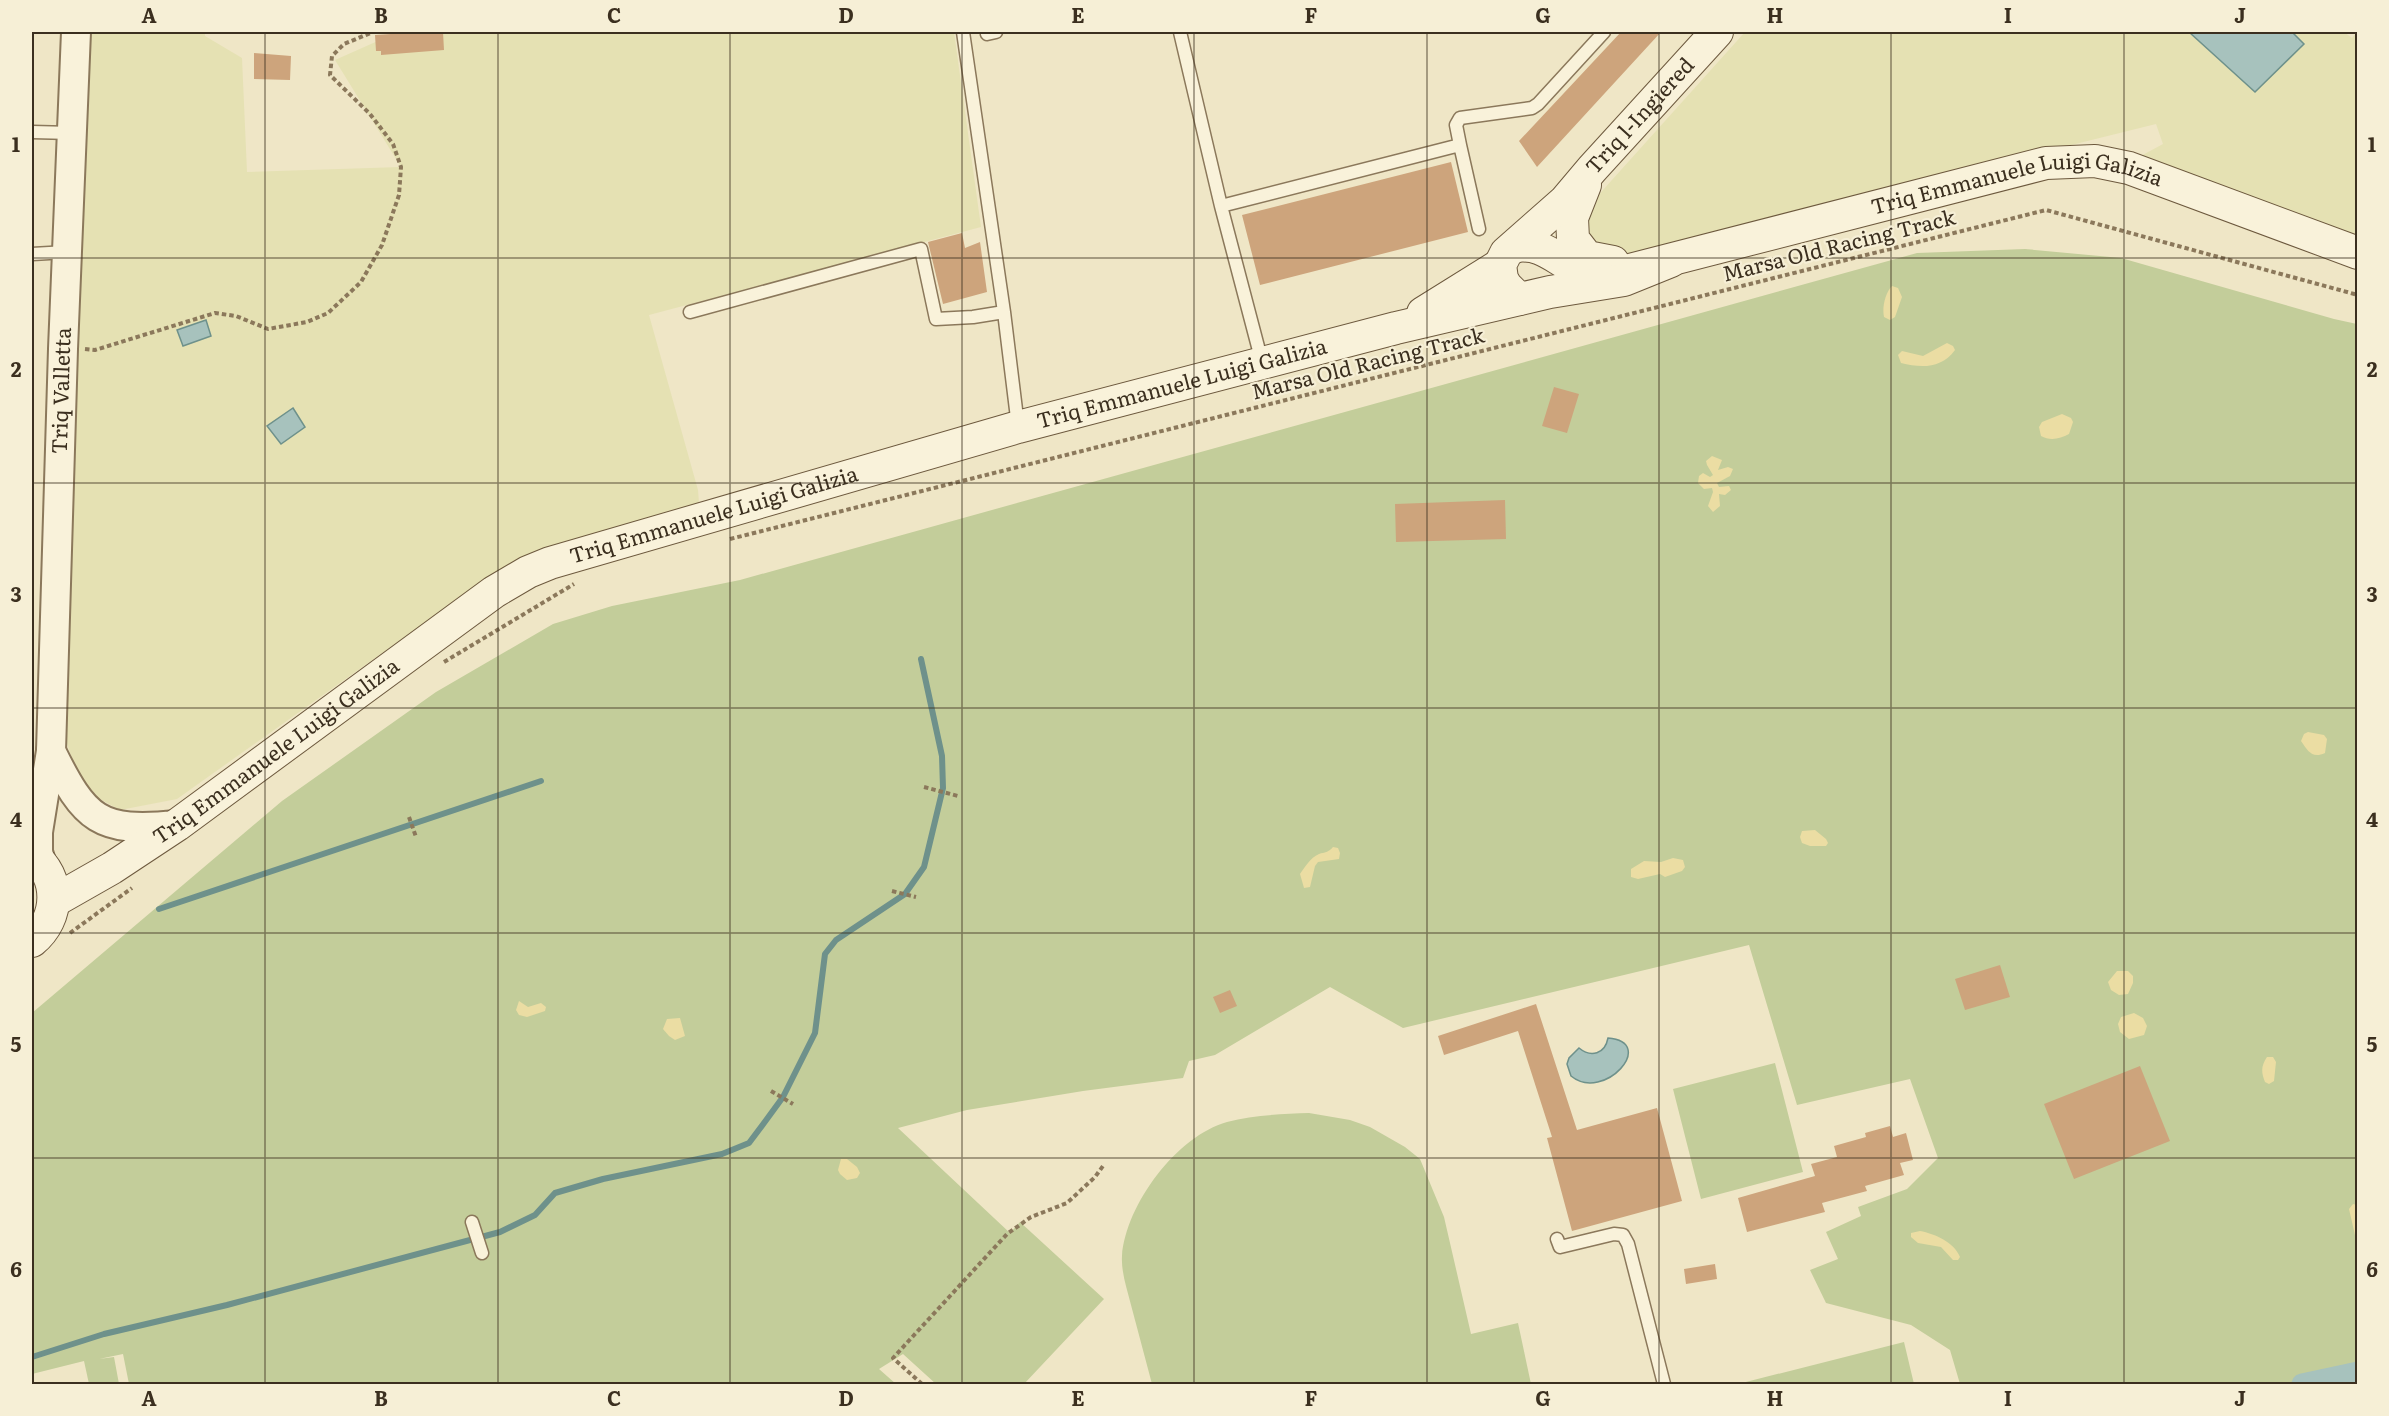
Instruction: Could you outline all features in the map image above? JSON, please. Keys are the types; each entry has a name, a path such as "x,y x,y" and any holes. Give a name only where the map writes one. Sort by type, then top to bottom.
{"main road":[{"name":"Triq l-Ingiered","path":"1537,264 1565,201 1707,35"},
{"name":"Triq Emmanuele Luigi Galizia","path":"1396,328 1537,264 1624,280 1671,261 1733,243 2046,163 2095,161 2129,168 2358,253"},
{"path":"1592,168 1572,218 1573,239 1587,257 1609,263 1733,243"},
{"name":"Triq Emmanuele Luigi Galizia","path":"44,873 77,875 112,868 177,825 494,592 528,572 589,550 1018,427 1396,328 1519,299 1506,286 1537,264"},
{"path":"32,941 44,928 52,910 44,873"}],"street":[{"name":"Triq Valletta","path":"44,873 38,852 38,832 51,751 63,349 76,32"},
{"name":"Triq Valletta","path":"32,799 51,751"},
{"path":"51,751 78,799 99,818 121,827 145,828 177,825"}],"lane":[{"path":"963,32 1004,312 1018,427"},
{"path":"1180,32 1221,206 1262,364"},
{"path":"1479,229 1456,124 1460,118 1532,108 1538,105 1604,32"},
{"path":"32,132 72,134"},
{"path":"1221,206 1460,145"},
{"path":"690,312 921,249 936,319 1004,312"},
{"path":"32,254 67,252"},
{"path":"472,1222 482,1253"},
{"path":"1557,1239 1560,1247 1614,1234 1623,1235 1628,1244 1664,1384"}],"path":[{"path":"63,349 95,350 215,313 236,316 268,329 308,322 328,313 361,282 382,245 399,195 401,167 393,144 370,114 330,75 332,56 344,44 373,32"},
{"name":"Marsa Old Racing Track","path":"728,540 2046,210 2358,295"},
{"path":"439,666 579,580"},
{"path":"924,787 958,796"},
{"path":"410,817 416,837"},
{"path":"64,938 141,881"},
{"path":"892,891 916,897"},
{"path":"771,1091 793,1104"},
{"path":"922,1384 893,1358 1007,1234 1031,1217 1067,1203 1095,1178 1103,1166"}],"shaded area":[{"path":"89,32 205,32 205,36 242,58 247,172 401,167 335,60 398,32 954,32 981,227 649,315 698,490 699,503 536,551 486,579 177,799 120,810 81,789 63,730"},
{"path":"1745,32 2344,32 2352,38 2357,32 2357,240 2137,158 2163,144 2156,124 1631,254 1587,247 1585,210"}],"green space":[{"path":"2025,249 2121,258 2357,324 2357,1384 1960,1384 1950,1350 1911,1325 1826,1303 1810,1270 1838,1259 1826,1232 1861,1216 1858,1207 1907,1189 1938,1158 1910,1079 1797,1105 1749,945 1403,1028 1330,987 1215,1055 1189,1061 1183,1078 967,1110 898,1128 1010,1233 1020,1222 1104,1299 1024,1384 936,1384 903,1354 879,1369 896,1384 129,1384 123,1354 99,1359 114,1357 119,1384 89,1384 84,1361 32,1374 32,1013 282,801 436,692 553,624 612,606 740,580 1917,253"},
{"path":"1775,1063 1803,1172 1701,1199 1673,1089"},
{"path":"1309,1113 1350,1120 1370,1127 1405,1147 1420,1159 1444,1217 1471,1334 1518,1323 1531,1384 1152,1384 1126,1287 1122,1262 1126,1236 1133,1215 1144,1194 1173,1157 1208,1130 1227,1122 1247,1118"},
{"path":"1904,1342 1914,1384 1738,1384"}],"sand":[{"path":"1892,286 1898,288 1902,297 1895,317 1890,320 1884,317 1883,309"},
{"path":"1947,343 1955,350 1943,361 1930,366 1901,363 1898,355 1902,351 1923,356"},
{"path":"2062,414 2071,418 2073,422 2069,434 2055,439 2041,436 2039,427 2042,422"},
{"path":"1712,456 1722,460 1718,470 1728,467 1733,469 1730,476 1717,483 1719,487 1729,486 1731,490 1725,495 1719,494 1720,506 1713,512 1708,506 1713,492 1712,488 1704,489 1698,483 1699,476 1703,473 1710,477 1713,475 1706,461"},
{"path":"2308,732 2324,735 2327,739 2325,753 2317,755 2306,748 2301,741 2304,734"},
{"path":"1815,830 1826,839 1828,843 1826,846 1810,846 1802,843 1800,837 1802,831"},
{"path":"1333,847 1338,848 1339,859 1318,862 1310,887 1304,888 1300,874 1304,868 1313,858"},
{"path":"1673,858 1683,860 1685,867 1682,871 1665,877 1660,874 1638,879 1631,877 1631,869 1644,861 1661,862"},
{"path":"2117,971 2128,971 2133,976 2133,983 2128,994 2119,995 2111,990 2108,982"},
{"path":"519,1001 528,1007 541,1003 546,1007 545,1011 527,1017 519,1015 516,1010"},
{"path":"2134,1013 2143,1018 2147,1026 2144,1035 2129,1039 2120,1032 2118,1024 2121,1017"},
{"path":"680,1018 685,1036 675,1040 663,1029 667,1019"},
{"path":"2267,1057 2273,1057 2276,1062 2274,1081 2269,1084 2265,1082 2262,1072"},
{"path":"841,1159 847,1159 857,1167 860,1173 857,1178 847,1180 840,1174 838,1170"},
{"path":"2353,1204 2357,1205 2357,1244 2349,1209"},
{"path":"1920,1231 1932,1234 1949,1243 1960,1257 1958,1260 1953,1260 1941,1247 1918,1243 1911,1237 1911,1233"}],"water":[{"path":"2189,32 2292,32 2304,44 2255,92"},
{"path":"206,320 211,336 183,346 177,330"},
{"path":"293,408 305,427 281,444 267,426"},
{"path":"1608,1038 1622,1042 1628,1049 1627,1059 1621,1069 1598,1082 1584,1082 1571,1076 1567,1064 1569,1058 1579,1048 1588,1053 1601,1051"}],"building":[{"path":"443,32 444,50 381,55 381,51 376,51 375,35"},
{"path":"1621,32 1661,32 1537,167 1519,141"},
{"path":"254,53 291,56 290,80 254,79"},
{"path":"1451,162 1468,232 1260,285 1242,215"},
{"path":"962,233 965,248 980,242 987,292 943,304 928,242"},
{"path":"1554,387 1579,394 1567,433 1542,426"},
{"path":"1505,500 1506,539 1396,542 1395,504"},
{"path":"2000,965 2010,997 1965,1010 1955,979"},
{"path":"1230,990 1237,1006 1220,1013 1213,997"},
{"path":"1536,1004 1577,1130 1657,1108 1682,1201 1572,1231 1547,1138 1552,1137 1518,1031 1444,1055 1438,1036"},
{"path":"2140,1066 2170,1141 2074,1179 2044,1104"},
{"path":"1890,1126 1893,1137 1906,1133 1913,1160 1900,1163 1904,1175 1865,1186 1867,1191 1822,1203 1825,1212 1747,1232 1738,1198 1815,1176 1811,1164 1837,1157 1834,1146 1866,1137 1865,1133"},
{"path":"1715,1264 1717,1279 1686,1284 1684,1269"}],"waterway":[{"path":"32,1357 104,1334 227,1305 500,1232 535,1215 555,1193 603,1179 722,1154 749,1143 783,1097 815,1033 825,954 836,940 905,894 924,867 943,788 942,756 921,659"},
{"path":"159,909 541,781"},
{"path":"2302,1384 2358,1372"}]}
